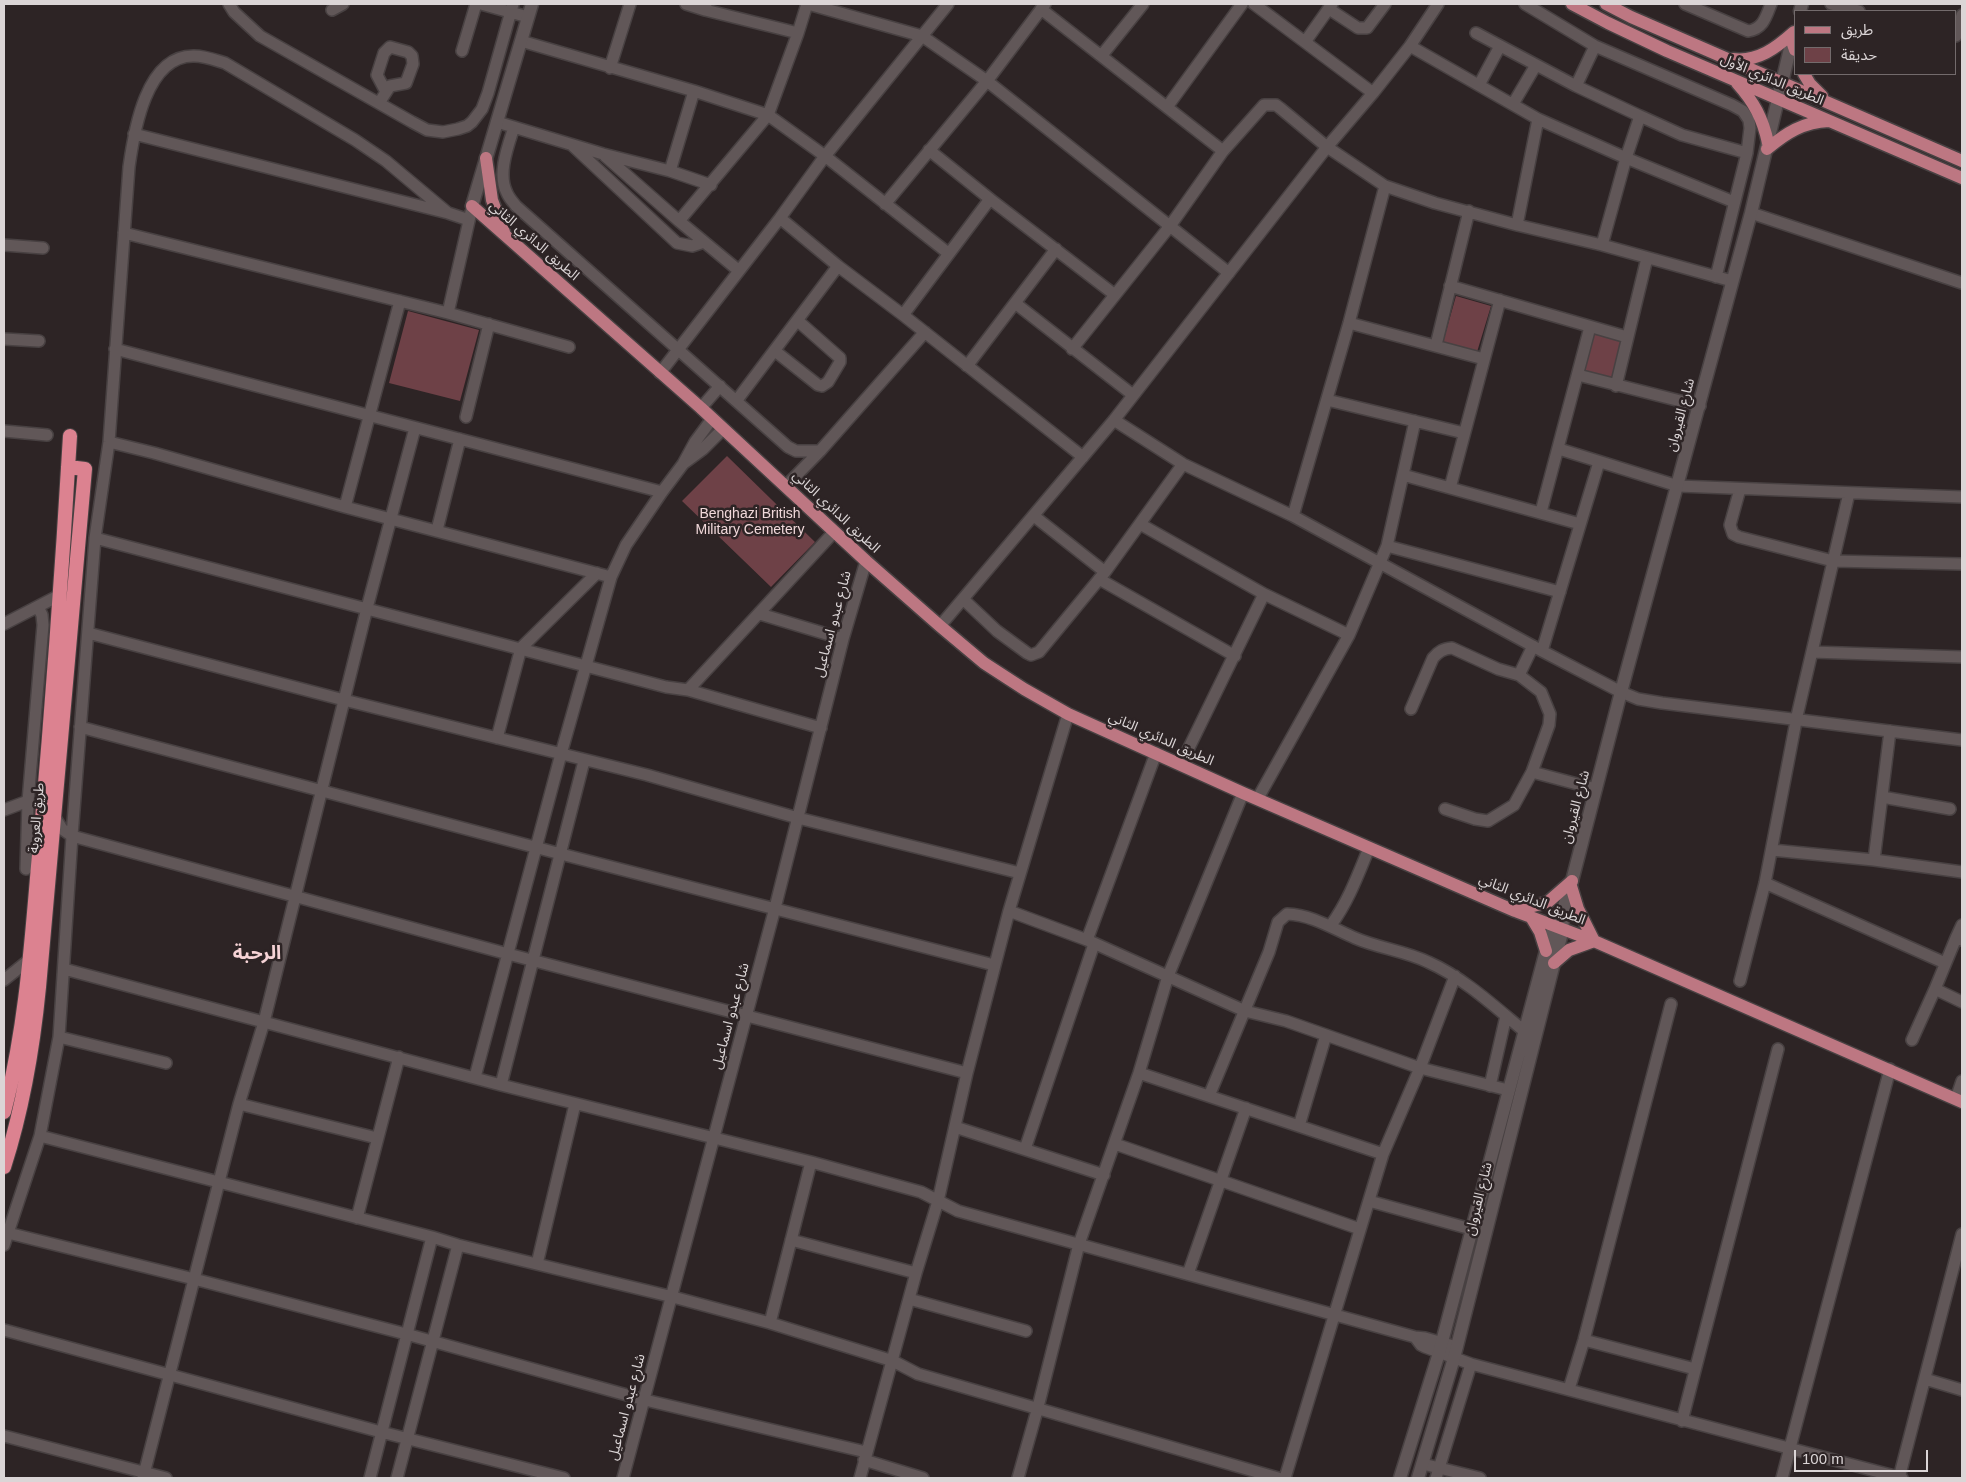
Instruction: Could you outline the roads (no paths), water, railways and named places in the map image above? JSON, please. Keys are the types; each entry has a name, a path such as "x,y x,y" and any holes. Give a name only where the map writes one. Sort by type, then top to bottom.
{"highway":[{"name":"طريق العروبة","path":"4,1112 21,1036 29,960 49,747 70,436"},
{"name":"طريق العروبة","path":"4,1167 16,1129 32,1055 54,816 85,469 68,467"}],"main road":[{"path":"472,206 532,4"},
{"name":"الطريق الدائري الأول","path":"1572,4 1658,47 1962,178"},
{"name":"الطريق الدائري الأول","path":"1606,4 1962,161"},
{"path":"1725,58 1745,59 1765,54 1794,38"},
{"name":"شارع القيروان","path":"1418,1478 1455,1352 1554,964 1558,927 1572,884 1621,692 1700,406 1768,146 1794,38"},
{"path":"1805,75 1810,84 1827,102"},
{"path":"1734,80 1756,108 1762,120 1768,146 1799,126 1814,122 1830,121"},
{"path":"486,158 492,200 506,237"},
{"name":"الطريق الدائري الثاني","path":"472,206 701,408 834,532 940,626 984,663 1024,689 1068,714 1244,793 1515,911 1594,941 1890,1069 1959,1101"},
{"path":"1515,911 1548,902 1572,884 1578,909 1594,941 1569,950 1554,964"},
{"path":"1531,917 1540,932 1546,951"},
{"path":"1400,1478 1440,1348 1546,951 1558,927"}],"street":[{"path":"229,4 240,19 260,36 427,130 442,132 467,126 482,109 511,8"},
{"path":"334,4 332,10 343,4"},
{"path":"462,51 476,4"},
{"path":"481,4 511,8 528,17"},
{"path":"610,68 630,4"},
{"path":"686,4 706,7 798,33"},
{"path":"679,221 768,115 808,4 922,36 987,81 1229,273"},
{"path":"660,373 780,218 825,156 948,4"},
{"path":"1102,55 1142,4"},
{"path":"1167,107 1242,4"},
{"path":"1254,4 1373,93"},
{"path":"1305,42 1330,6 1358,28 1363,29 1369,26 1385,4"},
{"path":"940,626 1114,420 1327,147 1410,46 1438,4"},
{"path":"1525,4 1595,46 1743,111 1749,120 1750,128 1747,153 1716,277"},
{"path":"1685,4 1748,32 1760,27 1771,4"},
{"path":"1831,4 1856,10"},
{"path":"885,204 987,81 1043,7 1223,151"},
{"path":"1958,37 1962,15"},
{"path":"1476,33 1576,86 1682,135 1747,153"},
{"path":"521,41 694,91 768,115 825,156 948,253"},
{"path":"1410,46 1538,119 1626,158 1734,202"},
{"path":"1479,85 1500,46"},
{"path":"1576,86 1595,46"},
{"path":"4,1245 40,1136 59,1037 95,538 108,442 124,233 134,134 147,93 152,83 167,66 181,58 193,56 224,63 355,140 386,161 448,213"},
{"path":"1513,104 1536,65"},
{"path":"670,170 694,91"},
{"path":"379,104 386,92"},
{"path":"1072,349 1170,226 1223,151 1264,105 1269,104 1280,108 1327,147 1385,186 1435,203 1517,226 1602,245 1732,282"},
{"path":"1602,245 1626,158 1640,116"},
{"path":"1517,226 1538,119"},
{"path":"497,122 603,154 670,170 711,185"},
{"path":"514,127 504,166 503,181 507,193 516,206 788,447 796,451 820,451"},
{"path":"134,134 448,213 469,220"},
{"path":"572,144 677,243 692,246 704,242"},
{"path":"929,150 1115,295"},
{"path":"603,154 738,270"},
{"path":"1293,516 1349,323 1385,186"},
{"path":"903,315 990,199"},
{"path":"448,313 472,206"},
{"path":"1436,345 1469,211"},
{"path":"1751,212 1962,283"},
{"path":"780,218 838,266 1083,457"},
{"path":"124,233 448,313 569,347"},
{"path":"4,245 42,248"},
{"path":"967,366 1056,250"},
{"path":"1616,386 1647,258"},
{"path":"737,400 838,266"},
{"path":"1450,286 1627,337"},
{"path":"1450,488 1500,300"},
{"path":"345,506 400,301"},
{"path":"1015,303 1133,396"},
{"path":"775,351 818,385 822,386 828,382 840,362 840,358 798,321"},
{"path":"1349,323 1484,359"},
{"path":"466,417 490,324"},
{"path":"1541,512 1590,327"},
{"path":"786,486 820,451 925,332"},
{"path":"4,339 39,341"},
{"path":"115,349 662,492"},
{"path":"1578,375 1700,406"},
{"path":"701,408 720,386"},
{"path":"1327,400 1464,433"},
{"path":"475,1077 561,754 611,577 626,545 712,419"},
{"path":"1114,420 1183,464 1293,516 1537,648 1638,699 1662,704 1962,740"},
{"path":"1258,798 1349,635 1387,546 1415,421"},
{"path":"144,1476 168,1375 220,1183 239,1104 264,1022 366,608 415,428"},
{"path":"683,464 703,449 723,429"},
{"path":"4,431 47,435"},
{"path":"437,530 460,439"},
{"path":"108,442 611,577"},
{"path":"1559,449 1678,486 1740,490 1962,497"},
{"path":"1519,674 1537,648 1560,592 1600,462"},
{"path":"963,599 998,630 1031,655 1039,652 1102,576 1183,464"},
{"path":"1403,475 1580,524"},
{"path":"1740,490 1730,525 1733,534 1739,538 1833,561 1962,564"},
{"path":"1740,981 1765,884 1797,720 1849,493"},
{"path":"1034,516 1102,576 1235,656"},
{"path":"1140,524 1264,594 1349,635"},
{"path":"688,690 834,532"},
{"path":"95,538 666,687 688,690 821,728"},
{"path":"1387,546 1560,592"},
{"name":"شارع عبدو اسماعيل","path":"623,1478 673,1298 844,639 866,561"},
{"path":"497,738 521,648 597,573"},
{"path":"1181,764 1264,594"},
{"path":"4,624 60,595"},
{"path":"26,869 28,801 43,625 42,615 38,607"},
{"path":"760,614 844,639"},
{"path":"88,633 344,700 664,780 798,818 1020,873"},
{"path":"1411,709 1438,652 1452,648 1498,670 1519,674 1541,692 1550,714 1549,725 1532,772 1514,805 1488,821 1475,819 1445,809"},
{"path":"1812,652 1962,657"},
{"path":"860,1478 916,1273 938,1201 967,1072 994,965 1068,714"},
{"path":"80,727 561,854 994,965"},
{"path":"1874,860 1890,731"},
{"path":"1025,1149 1091,942 1156,753"},
{"path":"501,1085 584,761"},
{"path":"1532,772 1596,789"},
{"path":"1018,1478 1080,1244 1139,1073 1168,976 1244,793"},
{"path":"1882,797 1950,809"},
{"path":"4,810 28,801"},
{"path":"54,816 62,829 72,836 533,961 967,1072"},
{"path":"1331,925 1353,887 1369,848"},
{"path":"1772,850 1874,860 1962,872"},
{"path":"1765,884 1945,963"},
{"path":"1009,912 1091,942 1245,1011 1286,1021 1420,1068 1508,1090"},
{"path":"1209,1096 1269,952 1278,922 1287,914 1300,914 1331,925 1355,938 1426,961 1455,976 1524,1031"},
{"path":"1912,1040 1945,963 1959,939 1962,925"},
{"path":"4,980 29,960"},
{"path":"64,969 501,1085 811,1162 921,1192 953,1209 1415,1337 1440,1348 1455,1352 1471,1364 1900,1478 1962,1234"},
{"path":"1285,1478 1383,1154 1420,1068 1455,976"},
{"path":"1934,989 1962,1002"},
{"path":"1569,1389 1584,1340 1670,1004"},
{"path":"1490,1086 1506,1016"},
{"path":"1299,1126 1326,1035"},
{"path":"59,1037 166,1063"},
{"path":"1682,1421 1778,1050"},
{"path":"357,1218 399,1057"},
{"path":"1782,1478 1890,1069"},
{"path":"1139,1073 1383,1154"},
{"path":"1959,1101 1962,1081"},
{"path":"239,1104 377,1138"},
{"path":"537,1264 575,1104"},
{"path":"1188,1274 1246,1108"},
{"path":"954,1127 1104,1175"},
{"path":"40,1136 458,1245 770,1323 893,1360 918,1374 1038,1407 1278,1478"},
{"path":"1114,1144 1360,1229"},
{"path":"770,1323 811,1162"},
{"path":"1369,1200 1471,1229"},
{"path":"8,1233 434,1341 645,1400 865,1456 922,1478"},
{"path":"370,1478 432,1237"},
{"path":"790,1240 916,1273"},
{"path":"396,1478 458,1245"},
{"path":"909,1299 1026,1331"},
{"path":"4,1330 407,1439 564,1478"},
{"path":"1584,1340 1695,1369"},
{"path":"1438,1473 1471,1364"},
{"path":"1925,1379 1962,1390"},
{"path":"4,1436 144,1476 166,1478"},
{"path":"1423,1464 1438,1473 1480,1478"}],"district":[{"name":"الرحبة","path":"257,954"}],"park label":[{"name":"Benghazi British Military Cemetery","path":"750,522"}]}
